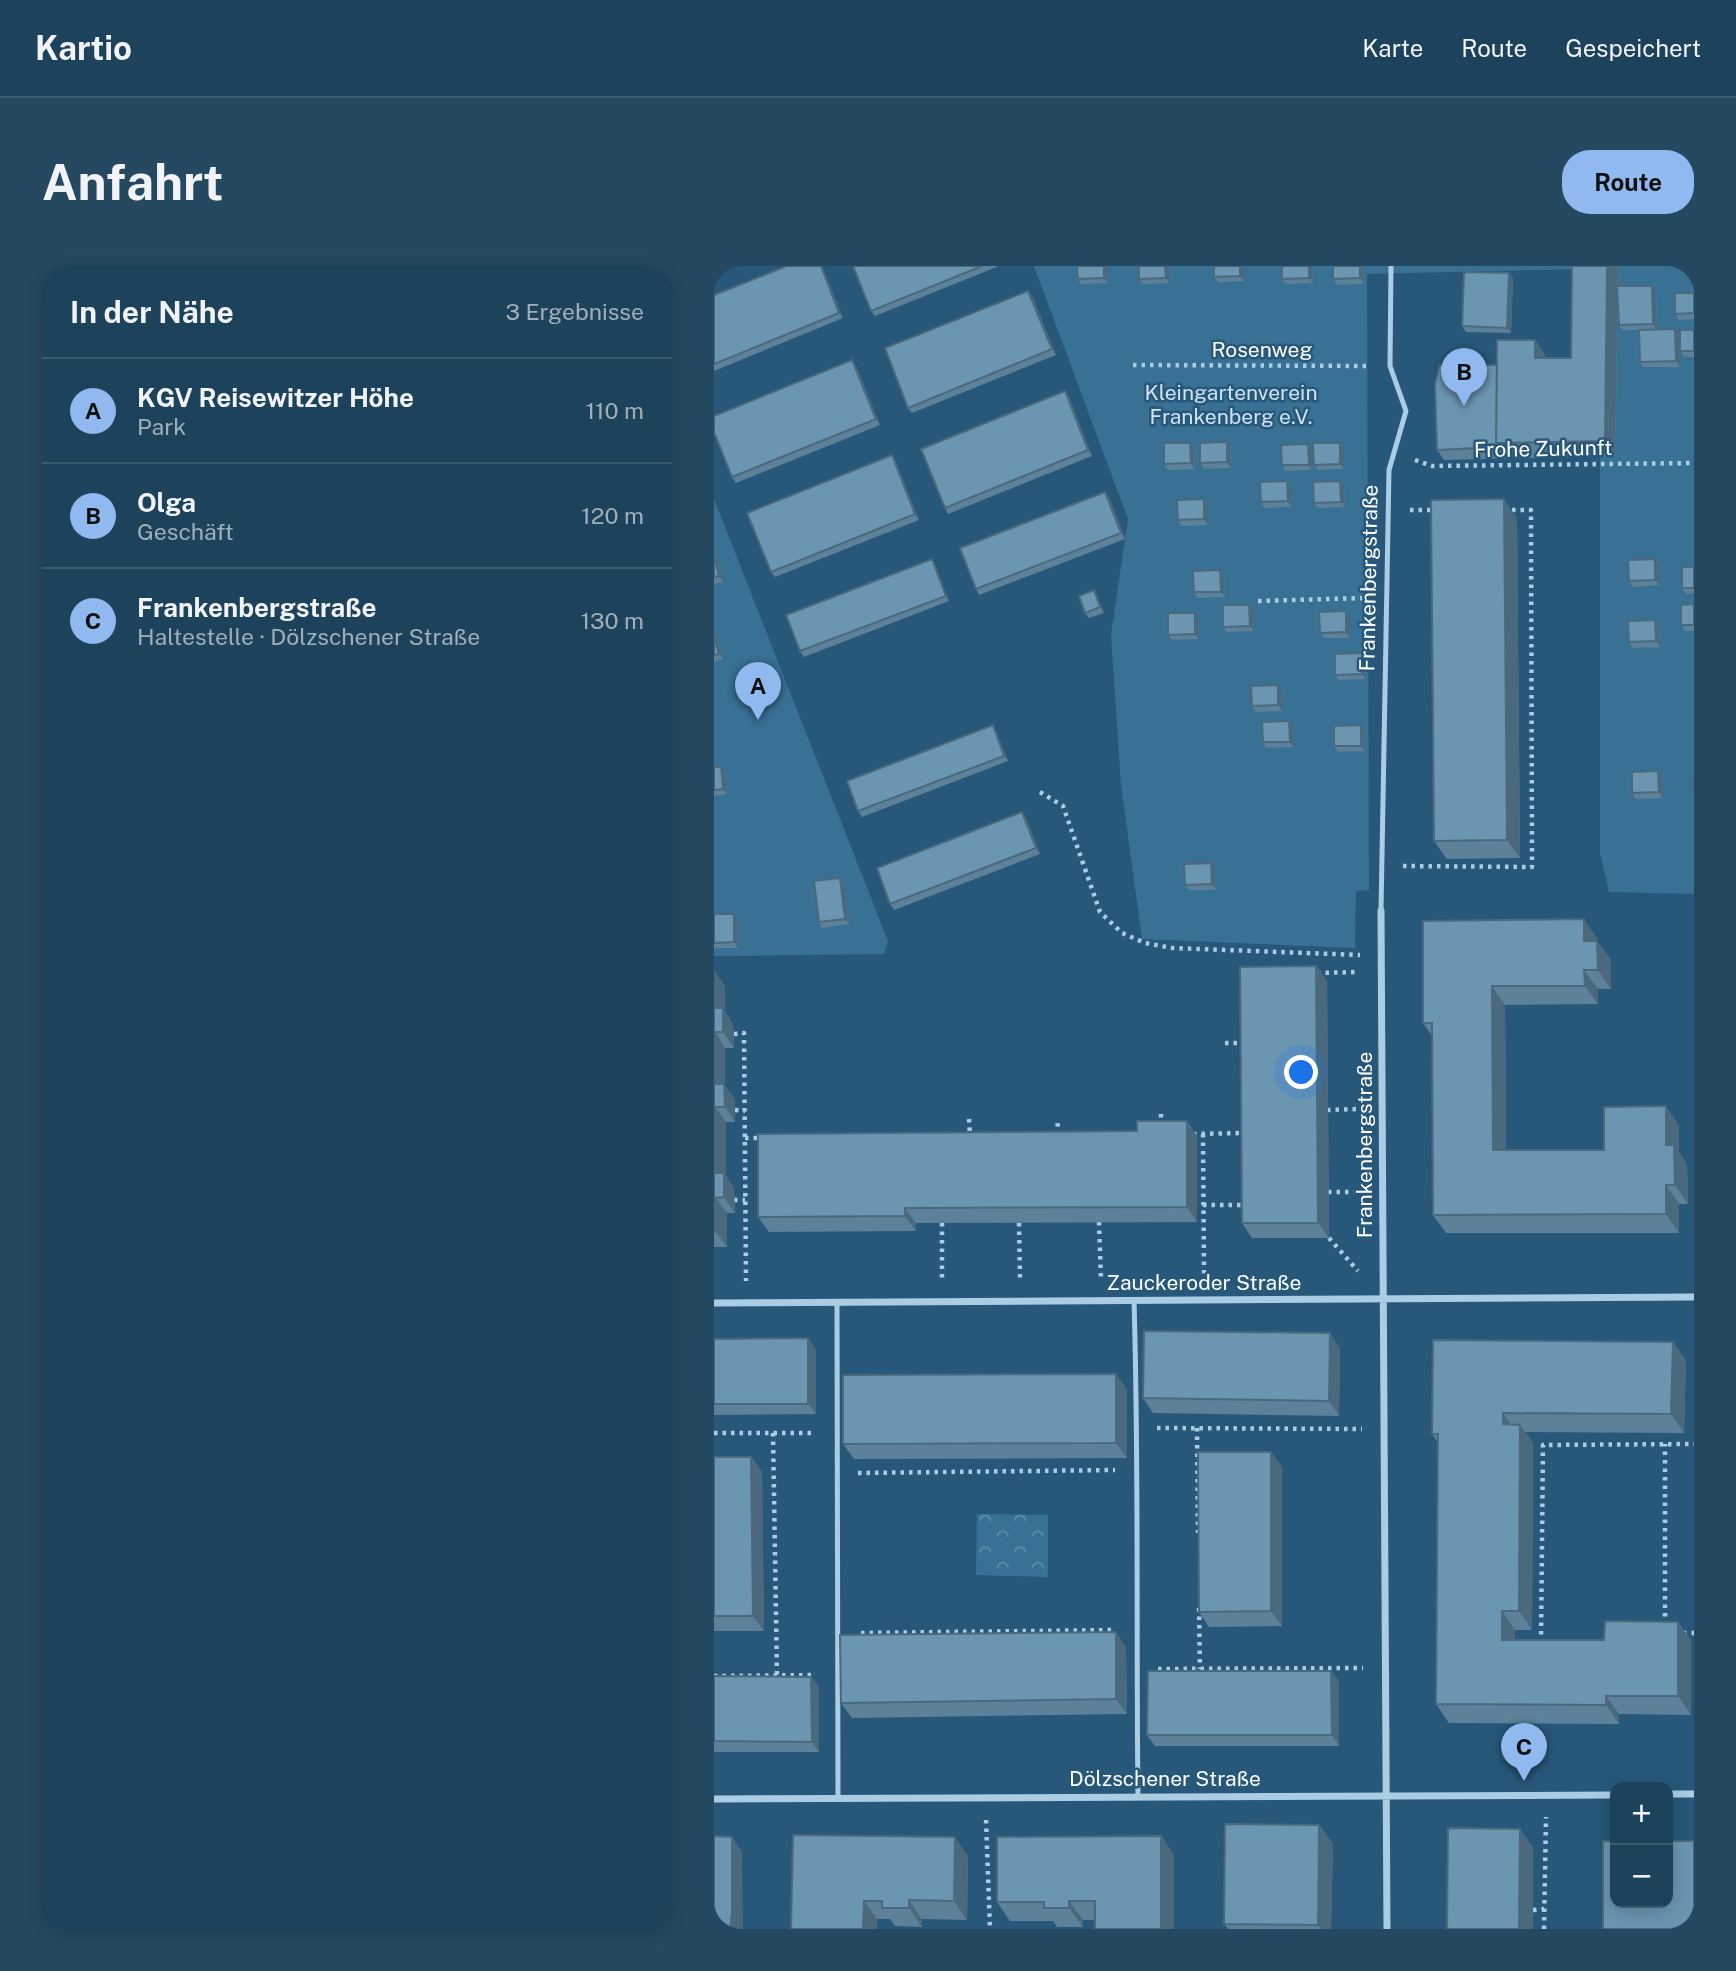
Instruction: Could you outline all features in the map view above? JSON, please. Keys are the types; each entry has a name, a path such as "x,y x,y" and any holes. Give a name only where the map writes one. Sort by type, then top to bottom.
{"street":[{"name":"Frankenbergstraße","path":"1381,911 1387,1929"},
{"name":"Zauckeroder Straße","path":"714,1303 1694,1297"},
{"path":"1673,1794 1694,1794"},
{"name":"Dölzschener Straße","path":"714,1798 1610,1795"}],"lane":[{"path":"1390,366 1391,266"},
{"name":"Frankenbergstraße","path":"1381,911 1389,470 1406,411 1390,366"},
{"path":"1134,1301 1138,1428 1138,1797"},
{"path":"837,1303 838,1798"}],"path":[{"name":"Rosenweg","path":"1133,365 1390,366"},
{"name":"Frohe Zukunft","path":"1394,452 1432,466 1694,463"},
{"path":"1388,510 1440,510"},
{"path":"1381,866 1532,867 1531,510 1505,510"},
{"path":"1258,601 1387,597"},
{"path":"1040,792 1063,806 1100,912 1122,933 1145,943 1172,948 1381,955"},
{"path":"1312,973 1381,972"},
{"path":"734,1034 744,1033 746,1303"},
{"path":"1225,1042 1244,1042 1244,1053"},
{"path":"1161,1109 1161,1134"},
{"path":"735,1110 745,1111"},
{"path":"1327,1110 1335,1110"},
{"path":"969,1119 970,1136"},
{"path":"1058,1119 1058,1135"},
{"path":"1245,1121 1245,1145"},
{"path":"1189,1134 1245,1133"},
{"path":"1203,1134 1204,1300"},
{"path":"960,1136 982,1135"},
{"path":"1045,1135 1070,1135"},
{"path":"745,1138 769,1138"},
{"path":"1328,1192 1335,1192"},
{"path":"1203,1205 1245,1205 1245,1193"},
{"path":"734,1200 745,1200"},
{"path":"1099,1222 1101,1301"},
{"path":"942,1223 942,1302"},
{"path":"1019,1223 1020,1301"},
{"path":"1329,1238 1347,1259"},
{"path":"1138,1428 1384,1429"},
{"path":"1197,1428 1199,1535"},
{"path":"714,1433 837,1433"},
{"path":"773,1433 777,1675"},
{"path":"1665,1444 1665,1633"},
{"path":"1541,1647 1543,1445 1694,1444"},
{"path":"838,1474 1137,1470"},
{"path":"1199,1602 1200,1669"},
{"path":"838,1633 1136,1629"},
{"path":"1674,1633 1694,1633"},
{"path":"1136,1670 1385,1667"},
{"path":"714,1676 838,1675"},
{"path":"1544,1929 1546,1795"},
{"path":"986,1798 989,1929"},
{"path":"1533,1910 1544,1909"}],"green space":[{"name":"Kleingartenverein Frankenberg e.V.","path":"1034,266 1694,266 1694,894 1609,892 1600,853 1600,456 1583,269 1367,274 1369,890 1356,891 1355,948 1142,939 1121,785 1111,635 1128,519"},
{"path":"714,499 888,941 884,954 714,956"},
{"path":"977,1514 1048,1515 1048,1577 976,1575"}],"building":[{"path":"787,266 821,266 839,313 714,364 714,295"},
{"path":"853,266 982,266 871,311"},
{"path":"1077,266 1104,266 1104,278 1078,279"},
{"path":"1139,266 1165,266 1166,278 1139,279"},
{"path":"1214,266 1240,266 1240,276 1214,277"},
{"path":"1282,266 1309,266 1309,278 1282,279"},
{"path":"1333,266 1360,266 1360,278 1333,279"},
{"path":"1572,266 1607,266 1605,441 1496,443 1497,340 1535,340 1535,358 1571,358"},
{"path":"1464,272 1509,273 1507,328 1462,326"},
{"path":"1617,286 1652,286 1653,324 1619,325"},
{"path":"1028,291 1052,349 908,408 885,348"},
{"path":"1675,293 1694,293 1694,313 1675,314"},
{"path":"1675,329 1676,361 1640,362 1639,330"},
{"path":"1680,330 1694,330 1694,351 1680,351"},
{"path":"852,360 876,419 732,477 714,432 714,416"},
{"path":"1439,365 1497,365 1496,443 1499,447 1437,450 1435,385"},
{"path":"1065,391 1088,450 945,508 921,449"},
{"path":"1227,442 1227,462 1200,463 1200,443"},
{"path":"1164,443 1190,443 1191,463 1164,464"},
{"path":"1313,443 1340,443 1340,464 1314,465"},
{"path":"1308,444 1309,465 1282,465 1281,445"},
{"path":"892,455 915,514 771,572 747,513"},
{"path":"1287,481 1288,501 1261,502 1260,482"},
{"path":"1340,481 1341,502 1314,503 1313,482"},
{"path":"1105,492 1121,533 976,589 960,548"},
{"path":"1204,499 1204,519 1178,520 1177,500"},
{"path":"1504,499 1507,840 1434,841 1431,500"},
{"path":"714,556 719,576 714,577"},
{"path":"932,559 946,596 800,651 786,615"},
{"path":"1655,559 1655,580 1629,581 1628,560"},
{"path":"1682,567 1694,567 1694,588 1682,588"},
{"path":"1220,570 1221,592 1194,592 1193,571"},
{"path":"1094,590 1100,607 1085,613 1079,596"},
{"path":"1694,604 1694,625 1681,625 1681,605"},
{"path":"1223,605 1249,605 1250,626 1223,627"},
{"path":"1346,611 1346,632 1320,633 1319,612"},
{"path":"1168,613 1195,613 1195,634 1168,635"},
{"path":"1655,620 1656,641 1629,642 1628,621"},
{"path":"714,637 719,654 714,655"},
{"path":"1362,653 1362,674 1335,675 1335,654"},
{"path":"1278,685 1278,705 1252,706 1251,686"},
{"path":"1289,721 1290,742 1263,742 1262,722"},
{"path":"993,725 1004,756 858,811 847,781"},
{"path":"1361,725 1361,746 1334,746 1334,726"},
{"path":"714,767 721,767 723,789 714,790"},
{"path":"1658,771 1659,792 1632,793 1632,772"},
{"path":"1022,812 1036,848 890,904 877,868"},
{"path":"1211,863 1212,884 1185,885 1184,864"},
{"path":"840,878 845,919 819,922 814,881"},
{"path":"714,914 734,914 734,942 714,943"},
{"path":"1584,919 1584,941 1597,941 1598,970 1584,970 1585,986 1492,986 1493,1150 1604,1150 1604,1107 1666,1106 1666,1145 1674,1145 1675,1185 1666,1185 1666,1214 1433,1215 1432,1023 1423,1023 1423,921"},
{"path":"1316,966 1318,1223 1242,1223 1240,967"},
{"path":"714,1008 723,1008 723,1032 715,1032 715,1084 724,1084 725,1107 715,1107 716,1173 724,1173 724,1197 716,1198 716,1232 714,1232"},
{"path":"1137,1121 1187,1121 1187,1207 905,1208 905,1216 758,1217 758,1134 1137,1131"},
{"path":"1144,1331 1330,1333 1329,1401 1143,1398"},
{"path":"808,1338 808,1404 714,1404 714,1339"},
{"path":"1433,1340 1673,1342 1671,1414 1503,1413 1503,1424 1520,1425 1519,1611 1502,1611 1502,1640 1604,1640 1605,1621 1678,1622 1678,1696 1606,1696 1606,1705 1436,1704 1438,1434 1432,1434"},
{"path":"1116,1374 1116,1443 843,1444 843,1375"},
{"path":"1198,1452 1271,1452 1271,1611 1199,1612"},
{"path":"714,1457 751,1457 753,1616 714,1616"},
{"path":"1116,1632 1116,1699 841,1703 840,1635"},
{"path":"1148,1671 1331,1671 1332,1735 1147,1735"},
{"path":"714,1676 811,1677 812,1742 714,1741"},
{"path":"1225,1824 1319,1825 1318,1925 1224,1924"},
{"path":"1448,1828 1520,1829 1519,1929 1447,1929"},
{"path":"793,1835 955,1837 954,1901 909,1900 909,1908 882,1908 882,1901 864,1901 863,1929 791,1929"},
{"path":"714,1836 732,1837 730,1929 714,1929"},
{"path":"1161,1836 1161,1929 1095,1929 1095,1901 1069,1901 1069,1908 1044,1908 1044,1902 997,1902 997,1837"},
{"path":"1603,1841 1610,1841 1610,1908 1673,1908 1673,1841 1694,1841 1694,1929 1603,1929"}],"place":[{"name":"Olga","path":"1464,406"},
{"name":"KGV Reisewitzer Höhe","path":"758,720"},
{"name":"Frankenbergstraße","path":"1524,1781"}]}
